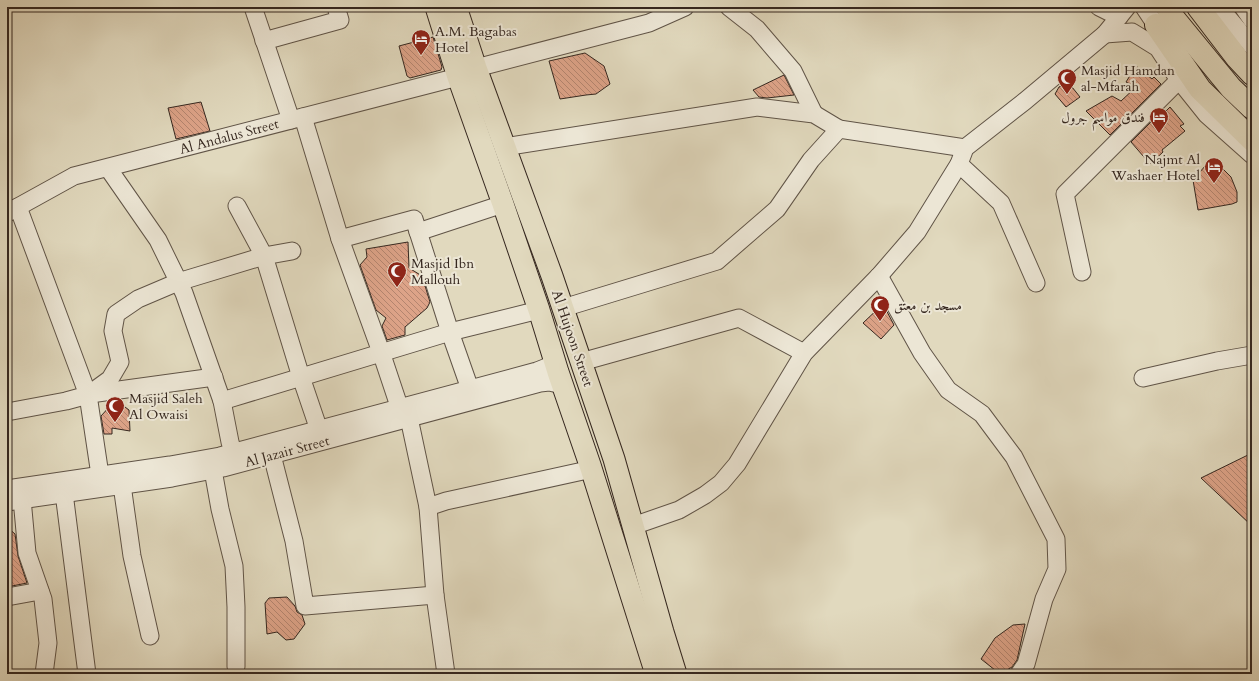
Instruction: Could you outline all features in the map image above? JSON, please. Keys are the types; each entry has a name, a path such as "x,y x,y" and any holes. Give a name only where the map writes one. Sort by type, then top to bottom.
{"highway":[{"path":"1198,7 1237,58 1252,74"},
{"path":"1156,13 1172,16 1231,88 1252,108"},
{"path":"1156,13 1200,89 1252,140"}],"main road":[{"name":"Al Hujoon Street","path":"436,7 504,147 563,308 614,459 676,674"},
{"name":"Al Hujoon Street","path":"456,7 467,73 503,204 592,470 656,674"}],"street":[{"path":"253,7 264,41 297,118 404,415 428,507 435,595 446,674"},
{"path":"264,41 340,20 336,7"},
{"name":"Al Andalus Street","path":"12,210 74,176 467,73 649,23 685,7"},
{"path":"729,7 756,29 793,71 814,114"},
{"path":"633,526 679,510 705,495 721,483 737,464 804,353 878,276 917,232 959,164 965,148 1025,101 1105,34 1123,12 1099,7"},
{"path":"1219,7 1252,46"},
{"path":"1243,7 1252,20"},
{"path":"1156,13 1158,48"},
{"path":"1105,34 1132,32 1158,48 1179,80 1207,115 1252,155"},
{"path":"1082,272 1065,194 1179,80"},
{"path":"504,147 757,107 814,114 839,130 965,148"},
{"path":"563,308 717,261 777,209 811,160 839,130"},
{"path":"959,164 1001,203 1036,283"},
{"path":"108,168 158,240 184,293 222,401 233,452"},
{"path":"418,232 503,204"},
{"path":"237,206 264,256 319,430"},
{"path":"12,210 88,395 100,475"},
{"path":"340,239 414,218 450,332 470,389"},
{"path":"88,395 110,379 120,362 113,331 116,314 138,299 178,282 264,256 292,251"},
{"path":"878,276 922,353 948,390 982,414 1014,458 1056,539 1056,569 1044,599 1026,664 1019,674"},
{"path":"222,401 450,332 539,310"},
{"path":"581,362 739,318 804,353"},
{"path":"1143,378 1217,361 1252,355"},
{"name":"Al Jazair Street","path":"14,501 213,470 272,455 404,415 470,389 542,370 554,360"},
{"path":"7,412 66,401 88,395 214,377"},
{"name":"Al Jazair Street","path":"7,489 191,462 319,430 404,415 545,382 563,385"},
{"path":"272,455 294,541 305,606 435,595"},
{"path":"213,470 220,509 234,566 236,667"},
{"path":"428,507 446,500 592,470"},
{"path":"122,485 132,556 150,636"},
{"path":"64,493 87,674"},
{"path":"14,501 27,553 42,599 48,643 44,674"},
{"path":"7,597 40,591"}],"building":[{"name":"A.M. Bagabas Hotel","path":"433,37 442,67 441,70 410,78 407,76 399,46"},
{"path":"585,53 604,66 610,84 596,94 560,99 549,61"},
{"path":"1136,66 1152,79 1154,77 1161,84 1110,135 1086,111 1112,96 1121,101 1136,87 1126,82"},
{"path":"784,75 794,95 767,98 759,97 753,90"},
{"name":"Masjid Hamdan al-Mfarah","path":"1068,82 1080,97 1066,107 1055,94 1059,87"},
{"path":"201,102 210,131 176,139 168,108"},
{"name":"فندق مواسم جرول","path":"1170,107 1184,124 1180,126 1185,131 1162,150 1163,152 1150,164 1131,142 1164,109 1166,111"},
{"name":"Najmt Al Washaer Hotel","path":"1212,158 1231,177 1237,192 1237,202 1198,210 1193,180"},
{"name":"Masjid Ibn Mallouh","path":"408,242 409,268 422,276 430,302 427,308 405,327 405,335 387,340 382,326 386,318 376,310 360,265 367,257 366,249"},
{"name":"مسجد بن معتق","path":"883,304 894,325 881,339 863,323"},
{"name":"Masjid Saleh Al Owaisi","path":"121,404 129,410 130,431 112,428 112,434 104,434 101,416 111,405"},
{"path":"1252,453 1252,526 1201,478"},
{"path":"7,527 15,534 18,556 27,583 7,587"},
{"path":"287,597 295,606 297,612 302,615 305,624 294,639 286,640 277,632 267,634 265,603 269,598"},
{"path":"1025,624 1017,660 1012,667 1000,674 981,659 995,638 1013,625"}],"place":[{"name":"A.M. Bagabas Hotel","path":"421,56"},
{"name":"Masjid Hamdan al-Mfarah","path":"1067,95"},
{"name":"فندق مواسم جرول","path":"1159,134"},
{"name":"Najmt Al Washaer Hotel","path":"1214,184"},
{"name":"Masjid Ibn Mallouh","path":"397,288"},
{"name":"مسجد بن معتق","path":"880,322"},
{"name":"Masjid Saleh Al Owaisi","path":"115,423"}]}
